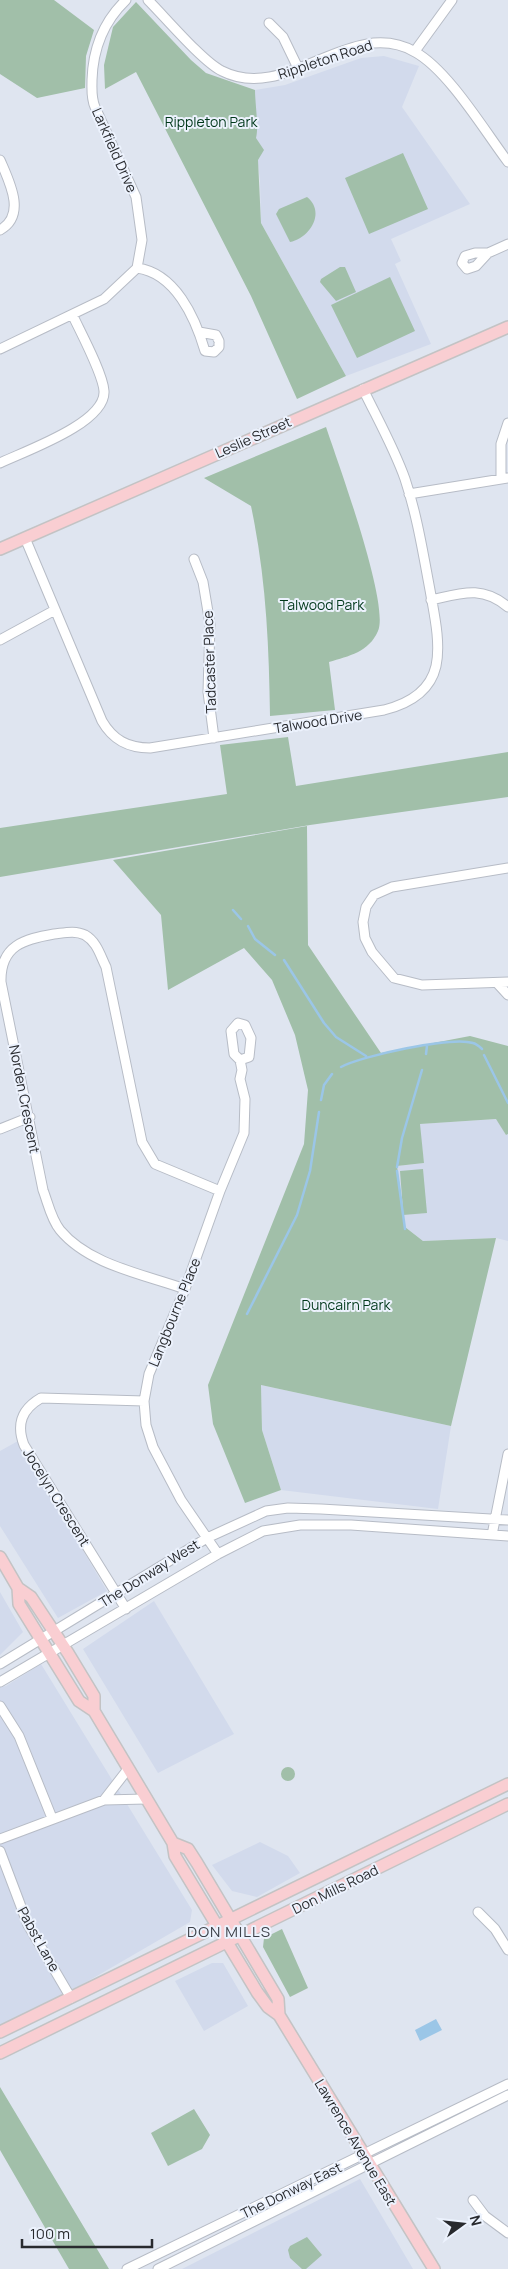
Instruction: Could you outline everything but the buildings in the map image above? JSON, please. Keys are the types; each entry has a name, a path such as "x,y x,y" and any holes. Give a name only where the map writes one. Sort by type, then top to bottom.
{"main road":[{"name":"Leslie Street","path":"0,549 508,327"},
{"name":"Lawrence Avenue East","path":"0,1557 18,1588 31,1597 63,1645 94,1696 94,1711"},
{"name":"Lawrence Avenue East","path":"18,1588 19,1604 79,1701 94,1711 173,1843 175,1856 268,2007 279,2014 434,2269"},
{"name":"Don Mills Road","path":"0,2032 508,1784"},
{"name":"Don Mills Road","path":"0,2053 508,1804"},
{"name":"Lawrence Avenue East","path":"173,1843 188,1849 278,1999 279,2014"}],"street":[{"name":"Larkfield Drive","path":"126,0 114,12 101,32 93,60 92,91 94,105 136,196 142,240 136,268"},
{"name":"Rippleton Road","path":"148,0 203,55 224,72 262,80 358,46 380,41 415,51 438,68 508,162"},
{"path":"415,51 452,0"},
{"path":"268,23 283,37 298,68"},
{"path":"0,160 14,191 15,210 6,227 0,230"},
{"path":"488,253 508,244"},
{"path":"0,350 73,316 104,299 136,268 160,275 177,292 199,332"},
{"path":"0,463 85,422 99,406 104,392 100,377 73,316"},
{"name":"Talwood Drive","path":"25,538 102,721 114,737 127,745 138,748 214,738 384,710 406,704 423,690 436,666 437,643 420,532 409,494 401,470 363,389"},
{"path":"409,494 505,478 500,455 503,434 508,422"},
{"name":"Tadcaster Place","path":"194,559 203,582 210,624 208,692 214,738"},
{"path":"431,600 477,591 493,597 508,607"},
{"path":"0,640 55,610"},
{"path":"508,868 392,887 374,896 364,914 366,938 369,946 376,960 394,978 422,985 437,983 497,984 508,982"},
{"name":"Norden Crescent","path":"185,1288 101,1260 84,1251 60,1230 44,1190 1,982 2,967 13,947 32,937 70,932 86,936 98,949 106,967 142,1142 156,1164 220,1190"},
{"path":"497,984 508,995"},
{"name":"Langbourne Place","path":"218,1554 181,1500 153,1447 146,1425 144,1401 149,1374 185,1288 220,1190 244,1133 245,1099 240,1079 242,1070 240,1060"},
{"path":"0,1129 30,1118"},
{"name":"Jocelyn Crescent","path":"126,1609 24,1445 19,1432 23,1414 30,1404 41,1398 144,1401"},
{"path":"492,1535 508,1454"},
{"path":"308,1508 308,1525"},
{"name":"The Donway West","path":"0,1664 118,1594 207,1538 238,1522 266,1511 308,1508 508,1520"},
{"name":"The Donway West","path":"0,1682 218,1554 263,1531 308,1525 508,1536"},
{"path":"0,1706 19,1736 52,1818"},
{"path":"104,1800 128,1769"},
{"path":"0,1840 52,1818 104,1800 146,1799"},
{"name":"Pabst Lane","path":"0,1851 28,1926 71,1998"},
{"path":"478,1912 495,1930 508,1950"},
{"name":"The Donway East","path":"158,2269 229,2234 367,2160 451,2110 508,2084"},
{"name":"The Donway East","path":"127,2269 144,2265 224,2223 508,2095"},
{"path":"473,2200 485,2216 508,2232"},
{"path":"224,2223 229,2234"}],"shaded area":[{"path":"384,56 419,66 402,107 470,204 391,239 401,261 395,264 431,344 346,376 261,223 260,181 255,140 255,90 285,85 361,58"},
{"path":"497,1119 506,1135 508,1134 508,1241 496,1238 423,1241 405,1227 397,1166 424,1163 419,1124"},
{"path":"261,1385 451,1426 438,1509 281,1490 262,1430"},
{"path":"18,1441 107,1591 58,1618 0,1526 0,1451"},
{"path":"0,1592 23,1632 0,1655"},
{"path":"154,1601 234,1734 158,1773 83,1649"},
{"path":"41,1664 192,1910 190,1922 71,1991 0,2025 0,1687 6,1686"},
{"path":"260,1842 288,1856 300,1873 257,1897 232,1891 212,1865"},
{"path":"212,1963 223,1963 248,2006 204,2031 175,1981"},
{"path":"360,2179 413,2269 182,2269"}],"green space":[{"path":"0,0 54,0 94,30 86,56 85,88 37,98 0,74"},
{"name":"Rippleton Park","path":"136,2 191,60 206,73 255,90 256,138 264,150 258,160 261,223 346,376 297,399 251,296 136,72 105,89 104,65 113,27"},
{"path":"403,153 428,209 369,234 345,178"},
{"path":"307,197 313,203 315,210 313,224 304,235 290,242 276,214 279,209"},
{"path":"340,267 345,267 356,292 336,301 320,282 321,279"},
{"path":"390,277 415,331 357,358 331,305"},
{"name":"Talwood Park","path":"326,427 370,563 380,616 378,631 369,644 358,652 329,662 335,710 270,716 266,611 251,506 204,478"},
{"path":"288,737 296,786 508,752 508,797 310,825 0,877 0,828 227,794 220,745"},
{"name":"Duncairn Park","path":"307,826 308,945 381,1053 470,1036 508,1046 508,1134 506,1135 496,1119 420,1124 424,1163 397,1166 403,1210 400,1171 423,1169 427,1213 403,1215 405,1227 423,1241 496,1238 451,1426 261,1385 262,1430 281,1490 245,1503 213,1424 208,1385 304,1144 308,1090 295,1035 272,980 244,948 168,990 161,915 113,860"},
{"path":"288,1767 293,1769 295,1774 293,1779 288,1781 283,1779 281,1774 283,1769"},
{"path":"282,1929 308,1988 290,1997 263,1947 264,1938"},
{"path":"0,2087 109,2269 69,2269 0,2150"},
{"path":"194,2109 210,2135 202,2149 168,2166 151,2133"},
{"path":"307,2237 322,2255 306,2269 302,2269 290,2258 288,2250 290,2246"}],"water":[{"path":"436,2019 442,2030 420,2041 415,2030"}],"waterway":[{"path":"233,910 241,919"},
{"path":"248,926 255,939 275,955"},
{"path":"284,960 324,1023 336,1037 366,1056"},
{"path":"341,1067 386,1053 446,1042 474,1043 482,1049"},
{"path":"426,1054 427,1046"},
{"path":"484,1055 508,1103"},
{"path":"397,1167 402,1138 422,1070"},
{"path":"321,1100 324,1085 332,1074"},
{"path":"247,1314 297,1215 310,1171 319,1112"},
{"path":"397,1171 405,1229"}],"district":[{"name":"DON MILLS","path":"229,1931"}]}
